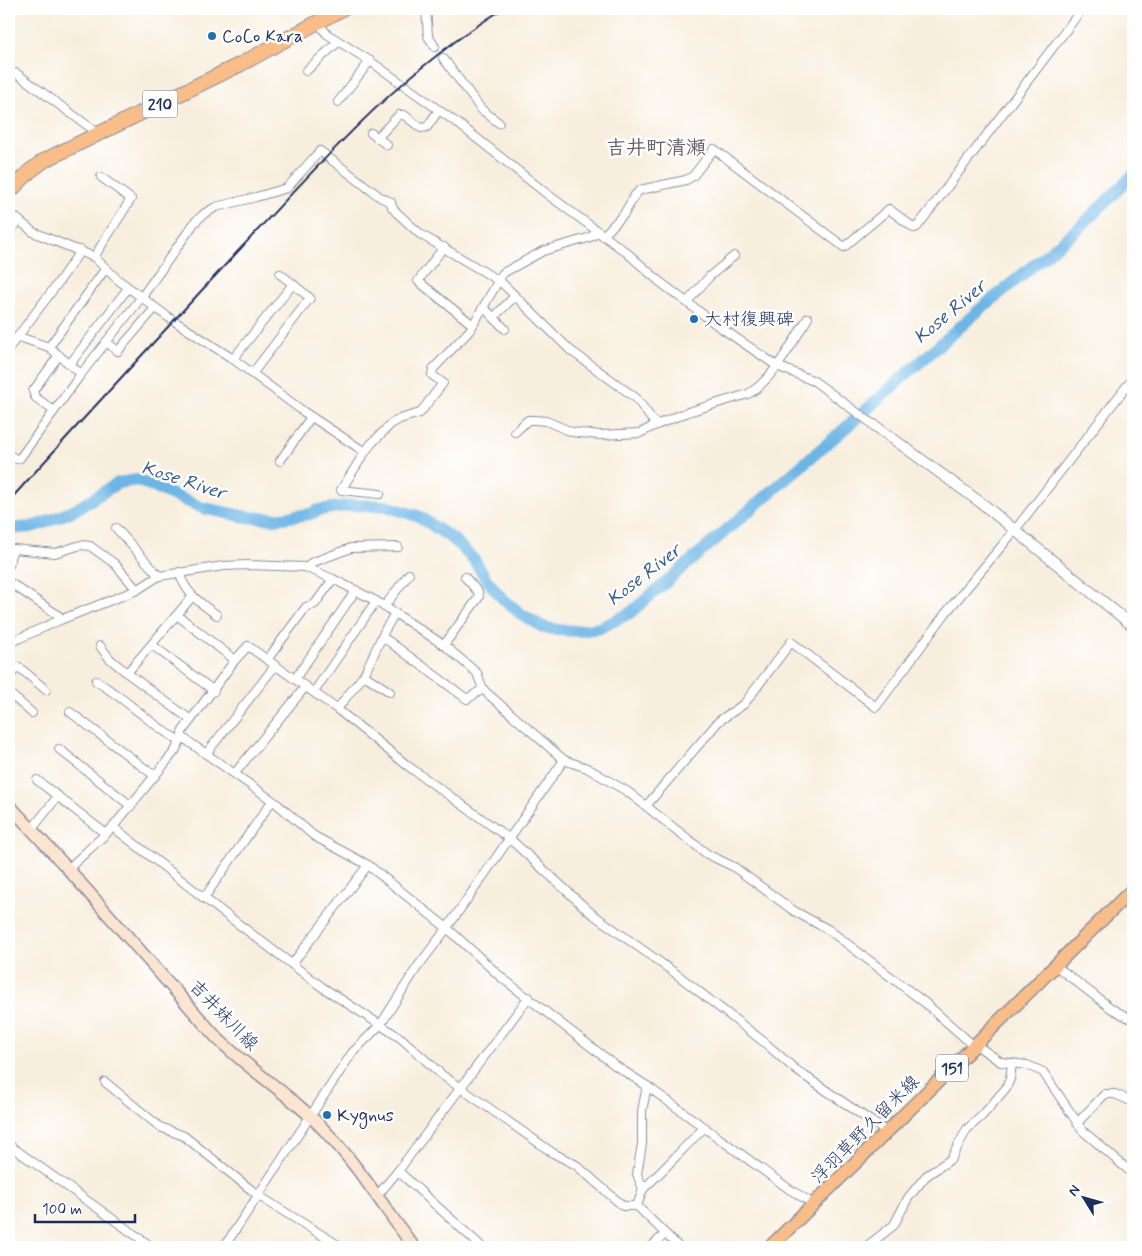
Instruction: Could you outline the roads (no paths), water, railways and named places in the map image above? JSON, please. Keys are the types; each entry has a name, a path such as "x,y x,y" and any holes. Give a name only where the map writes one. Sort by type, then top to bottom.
{"highway":[{"name":"210","path":"9,192 30,171 45,160 241,64 342,9"}],"main road":[{"name":"吉井妹川線","path":"9,805 216,1037 310,1115 349,1158 414,1247"},
{"name":"浮羽草野久留米線","path":"770,1247 1056,966 1131,896"}],"street":[{"path":"426,9 428,36 435,47"},
{"path":"380,494 340,490 371,444 391,424 420,413 443,383 432,375 433,369 473,325 499,278 543,251 601,234 624,214 634,195 640,190 686,180 693,176 714,149 844,247 889,209 914,228 917,227 1082,9"},
{"path":"318,23 327,34 338,42 370,61 439,110 626,252 660,282 717,325 777,366 814,381 925,461 1015,530 1064,572 1133,626"},
{"path":"306,72 338,42"},
{"path":"443,58 481,109 499,123"},
{"path":"338,102 370,61"},
{"path":"12,76 16,73 99,134"},
{"path":"387,145 374,135 399,115 404,115 421,128 427,127 439,110"},
{"path":"9,455 16,459 20,458 81,374 141,298 185,234 205,213 216,207 286,188 320,151 380,197 391,202 396,212 420,234 499,278 570,350 636,398 656,425"},
{"path":"94,257 131,199 101,177"},
{"path":"9,212 33,232 81,250 94,257 128,288 154,308 233,359 311,417 365,452"},
{"path":"9,232 19,221"},
{"path":"444,247 418,281 473,325"},
{"path":"9,348 19,337 81,250"},
{"path":"687,302 710,276 734,256"},
{"path":"49,346 106,268"},
{"path":"252,374 310,298 280,274"},
{"path":"233,359 293,284"},
{"path":"70,364 128,288"},
{"path":"494,317 516,296"},
{"path":"484,307 505,329"},
{"path":"106,342 118,351 154,308"},
{"path":"515,432 528,420 534,420 546,421 572,432 600,435 640,433 656,425 748,394 755,390 777,366 808,318"},
{"path":"19,337 49,346 81,374"},
{"path":"54,411 33,394 34,389 59,355"},
{"path":"646,806 719,720 744,704 791,642 876,707 944,615 1015,530 1133,378"},
{"path":"280,461 311,417"},
{"path":"116,528 159,576"},
{"path":"9,566 14,549 55,552 81,545 90,546 115,564 137,590"},
{"path":"308,568 312,563 351,548 398,546"},
{"path":"9,643 60,620 137,590 159,576 179,572 246,565 308,568 356,590 444,645 477,673 482,689 564,760 587,768 602,776 646,806 707,854 734,866 794,911 837,936 924,1002 974,1046 979,1047 1002,1062 1027,1065 1043,1072 1077,1124 1089,1137 1133,1174"},
{"path":"179,572 192,597 216,615"},
{"path":"384,606 409,574"},
{"path":"444,645 478,597 478,592 466,577"},
{"path":"267,660 306,607 315,604 332,579"},
{"path":"9,582 59,616 60,620"},
{"path":"295,679 356,590"},
{"path":"128,673 192,597"},
{"path":"314,692 376,601"},
{"path":"337,709 364,675 395,613"},
{"path":"177,615 235,660"},
{"path":"381,638 387,640 466,699 482,689"},
{"path":"152,644 214,691"},
{"path":"100,646 110,659 191,720"},
{"path":"68,869 113,827 131,806 175,751 182,732 235,660 248,646 306,686 408,766 510,839 592,913 764,1042 796,1070 888,1132"},
{"path":"206,754 275,666"},
{"path":"9,675 19,667 46,690"},
{"path":"364,675 390,692"},
{"path":"96,681 108,688 160,729 181,739 235,773 314,836 368,865 447,928 485,963 616,1066 705,1127 781,1184 814,1204"},
{"path":"235,773 306,686"},
{"path":"9,693 32,713"},
{"path":"70,712 155,776"},
{"path":"59,749 131,806"},
{"path":"224,1247 352,1053 381,1024 416,969 447,928 564,760"},
{"path":"37,780 106,834"},
{"path":"32,829 58,796"},
{"path":"204,898 272,801"},
{"path":"113,827 322,987 402,1039 442,1075 553,1153 576,1165 623,1206 637,1206 679,1247"},
{"path":"292,964 368,865"},
{"path":"1056,966 1112,1009 1133,1020"},
{"path":"377,1196 398,1171 529,997"},
{"path":"866,1247 894,1225 908,1198 926,1176 951,1159 967,1129 982,1116 1006,1088 1010,1079 1012,1064"},
{"path":"104,1082 160,1127 184,1136 259,1196 341,1247"},
{"path":"643,1189 637,1174 642,1144 642,1111 646,1086"},
{"path":"1077,1124 1105,1094 1115,1094 1133,1102"},
{"path":"637,1206 643,1189 705,1127"},
{"path":"9,1145 152,1247"},
{"path":"398,1171 482,1247"},
{"path":"651,1247 665,1234"}],"waterway":[{"name":"Kose River","path":"9,529 31,527 44,523 75,510 118,483 137,480 203,508 247,517 276,519 352,505 386,506 420,517 454,540 475,561 486,579 502,598 521,614 543,627 577,631 600,628 630,613 977,312 1080,227 1133,175"}],"railway":[{"path":"9,501 66,437 333,150 429,61 503,9"}],"place":[{"name":"CoCo Kara","path":"212,36"},
{"name":"大村復興碑","path":"694,319"},
{"name":"Kygnus","path":"327,1115"}],"district":[{"name":"吉井町清瀬","path":"656,147"}]}
